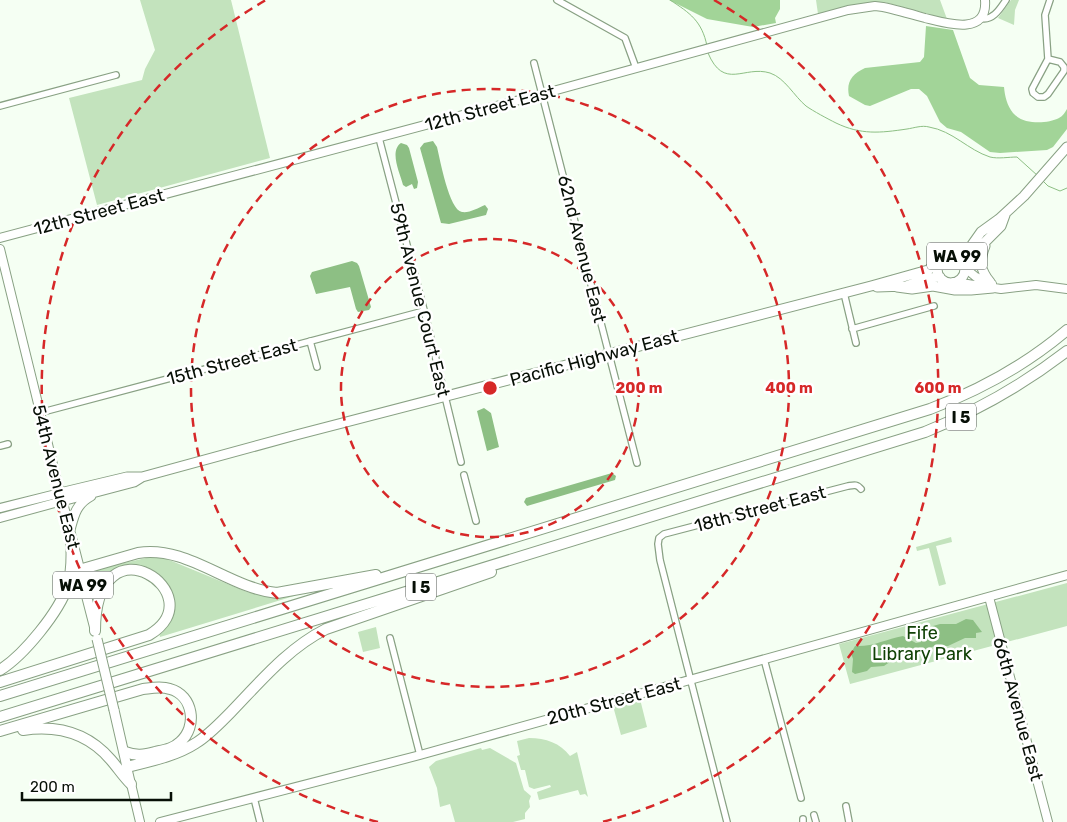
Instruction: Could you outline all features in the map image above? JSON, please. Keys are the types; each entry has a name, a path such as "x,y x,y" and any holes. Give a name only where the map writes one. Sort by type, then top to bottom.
{"highway":[{"name":"I 5","path":"0,696 930,410 963,396 1003,375 1067,330"},
{"name":"I 5","path":"0,716 925,432 950,422 1002,396 1067,351"},
{"path":"0,670 23,651 62,600 71,571 70,536"},
{"path":"79,570 138,553 165,552 240,583 277,593 366,577 472,552"},
{"path":"128,767 169,755 198,742 223,720 285,657 317,634 498,570 535,552"},
{"path":"0,682 149,635 161,626 168,612 169,602 164,587 152,575 142,570 128,570 114,576 104,586 99,600 95,619 96,635"},
{"path":"0,732 143,689 166,688 180,694 188,704 191,716 190,728 184,739 174,747 140,756 125,752"},
{"path":"0,732 41,727 69,731 92,743 102,751 131,784"}],"main road":[{"path":"982,17 986,0"},
{"name":"12th Street East","path":"0,238 860,8 883,7 958,26 971,24 982,17"},
{"name":"WA 99","path":"1006,213 1001,226 979,248 965,268 963,276 954,282 940,278 938,262 945,256 968,250 981,232 1006,213 1050,168 1067,147"},
{"path":"990,238 980,263 983,272 993,286"},
{"name":"54th Avenue East","path":"0,249 39,413 125,752 140,822"},
{"name":"WA 99","path":"954,255 962,260 965,268"},
{"name":"Pacific Highway East","path":"0,508 103,491 134,482 142,477 288,437 872,286 928,270 938,262"},
{"path":"965,268 976,277 993,286"},
{"name":"Pacific Highway East","path":"872,286 897,287 912,285 929,278 940,278"},
{"path":"954,282 1013,289 1036,285 1067,289"},
{"path":"897,287 912,289 933,286 952,290 971,290 993,286"},
{"name":"Pacific Highway East","path":"0,518 127,476 142,477"},
{"path":"70,536 77,508 83,500 103,491"},
{"name":"20th Street East","path":"160,822 420,755 1067,575"},
{"name":"66th Avenue East","path":"989,597 1048,822"}],"street":[{"path":"557,0 625,38 636,68"},
{"name":"12th Street East","path":"982,17 986,20 990,18 1006,0"},
{"path":"1048,59 1060,62 1064,70 1048,94 1044,97 1038,97 1033,93 1033,86 1048,59 1045,14 1050,0"},
{"name":"62nd Avenue East","path":"534,63 637,463"},
{"path":"0,106 116,75"},
{"name":"59th Avenue Court East","path":"378,138 424,311 461,462"},
{"path":"844,293 856,343"},
{"path":"852,329 934,306"},
{"name":"15th Street East","path":"39,413 424,311"},
{"path":"310,341 317,367"},
{"path":"0,446 8,444"},
{"path":"464,475 476,521"},
{"name":"18th Street East","path":"690,680 658,552 659,538 664,534 848,486 858,486 861,490"},
{"path":"390,638 420,755"},
{"path":"764,659 801,798"},
{"path":"690,680 727,822"},
{"path":"254,798 260,822"},
{"path":"846,806 849,822"},
{"path":"814,815 816,822"}],"green space":[{"path":"140,0 231,0 270,158 97,205 69,98 142,80 145,69 155,50"},
{"path":"816,0 940,0 947,19 884,2 859,4 818,14"},
{"path":"1011,0 1019,0 1015,10 1014,25 998,18"},
{"path":"951,537 952,542 936,546 946,584 939,586 929,548 917,551 916,547"},
{"path":"162,557 247,592 266,596 294,596 160,637 159,633 165,625 170,609 170,592 164,579 154,570 141,566 127,566 114,571 103,581 95,597 93,595 91,577 97,569 146,558"},
{"name":"Fife Library Park","path":"1067,583 1067,626 850,684 839,644"},
{"path":"376,627 380,648 363,652 358,632"},
{"path":"640,699 647,727 621,735 613,706"},
{"path":"529,738 552,742 570,756 577,752 588,797 585,794 580,795 578,790 539,800 537,792 551,787 550,785 534,789 529,787 525,770 521,770 517,756 520,755 517,741"},
{"path":"481,748 482,750 490,748 516,763 524,790 531,796 529,801 530,807 525,813 525,819 513,822 455,822 450,804 440,807 437,788 429,767 436,761"}],"shaded area":[{"path":"669,0 780,0 780,9 775,18 776,23 753,27 707,19"},
{"path":"926,26 953,30 970,78 979,85 1004,87 1008,104 1017,117 1023,120 1042,122 1060,117 1067,109 1067,129 1053,147 1047,150 990,152 961,132 947,128 940,122 927,96 919,89 911,89 870,106 849,96 848,87 851,79 865,68 920,62 924,57"},
{"path":"433,141 437,147 449,194 457,209 462,212 468,212 485,205 488,209 486,215 449,224 441,223 420,148 424,143"},
{"path":"401,143 409,148 418,182 417,188 414,189 412,184 406,187 403,185 398,169 396,151"},
{"path":"352,261 359,266 371,307 369,310 358,312 350,287 316,294 310,276 312,272"},
{"path":"484,408 491,413 499,447 487,451 477,411"},
{"path":"612,473 616,476 615,480 527,506 524,502 526,498"},
{"path":"966,619 973,620 982,632 976,633 976,638 965,638 948,646 927,648 916,657 894,659 884,666 871,667 867,671 855,674 852,672 853,659 851,653 855,646 874,644 903,636 916,643 921,642 926,631 933,626 956,624"}],"waterway":[{"path":"670,0 694,18 702,30 707,46"},
{"path":"708,53 714,64 721,71 728,74 761,71 775,75 806,106 845,127 871,132 924,126 938,129 990,157 1017,157 1038,176"},
{"path":"1042,180 1048,186 1060,191 1067,188"}]}
